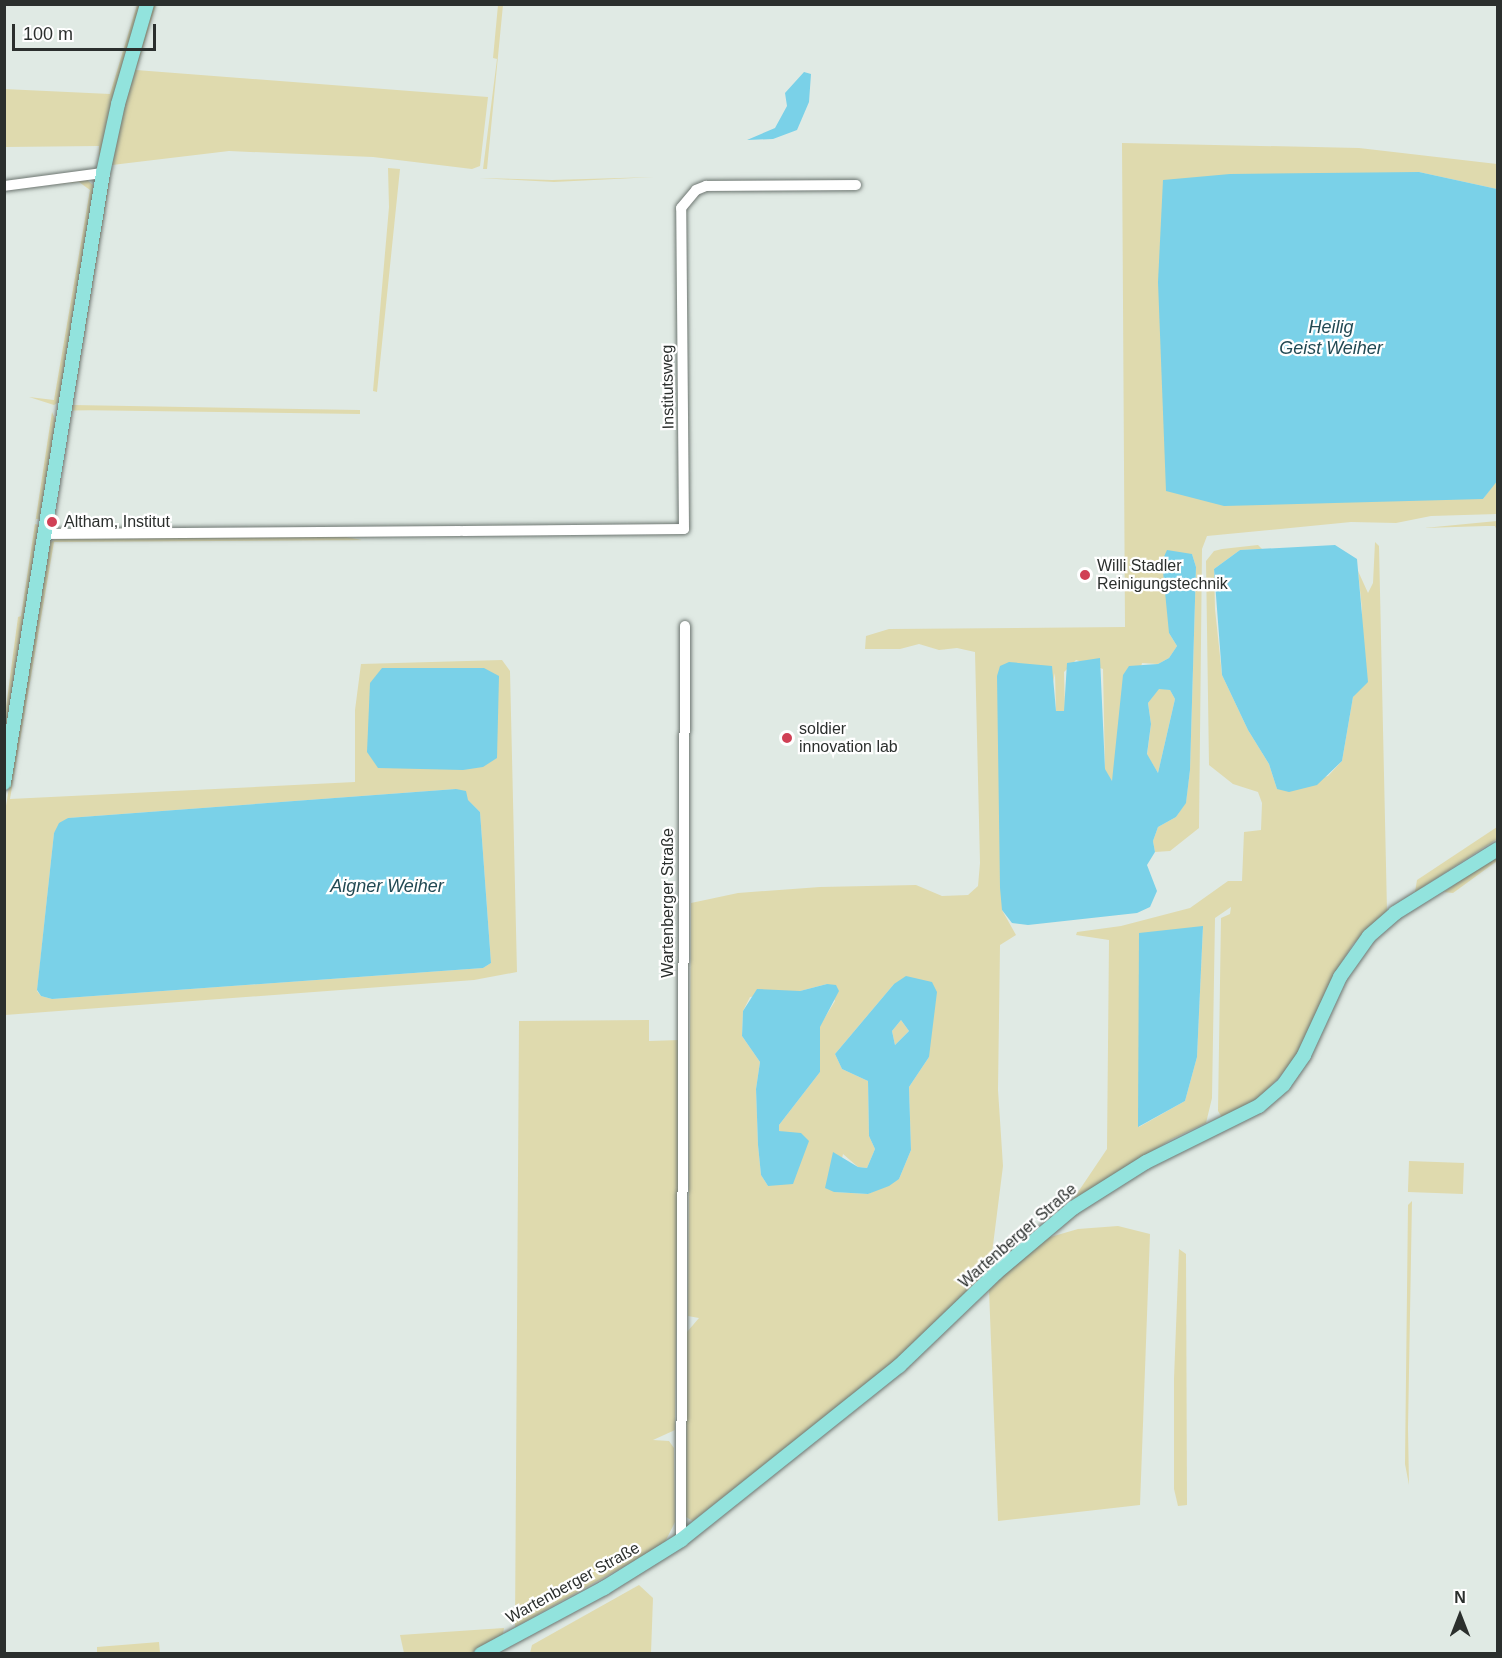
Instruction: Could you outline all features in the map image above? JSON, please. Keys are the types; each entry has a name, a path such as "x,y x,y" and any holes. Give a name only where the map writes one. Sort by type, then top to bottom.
{"main road":[{"path":"4,783 103,173 120,96 147,4"},
{"name":"Wartenberger Straße","path":"481,1653 604,1588 681,1540 899,1366 996,1273 1073,1208 1146,1162 1229,1123 1272,1095 1304,1055 1340,977 1369,936 1395,913 1497,849"}],"street":[{"path":"4,186 103,173"},
{"name":"Institutsweg","path":"43,534 684,529 681,208 696,190 706,186 856,185"},
{"name":"Wartenberger Straße","path":"681,1540 685,626"}],"shaded area":[{"path":"137,5 141,5 99,166 99,146 5,147 4,89 110,94"},
{"path":"152,5 156,5 136,70 488,97 480,166 472,169 373,157 229,151 112,165 117,125"},
{"path":"498,5 503,5 487,169 483,169 497,59 493,58"},
{"path":"1122,143 1359,148 1497,164 1497,189 1419,172 1483,499 1497,480 1497,514 1431,516 1396,523 1351,522 1207,536 1202,549 1199,828 1170,851 1155,852 1153,841 1158,827 1176,817 1186,802 1190,770 1196,567 1192,554 1169,633 1177,646 1169,658 1158,664 1142,663 1112,782 1105,770 1103,669 1076,660 1064,672 1065,711 1056,711 1055,673 1002,910 1016,935 1000,945 998,1090 1003,1166 990,1269 914,1347 693,1521 686,1517 687,1332 699,1318 688,1316 691,903 738,893 820,887 916,885 942,896 968,895 978,886 980,863 975,652 957,648 939,650 919,644 900,649 865,649 866,636 889,629 1125,627","holes":["827,984 835,1001 819,1027 820,1072 779,1125 779,1131 801,1133 768,1186 761,1175 758,1145 756,1089 760,1062 742,1036 743,1011 750,997 800,991","894,984 929,1057 909,1087 911,1150 899,1179 868,1194 834,1192 843,1154 858,1167 867,1168 875,1149 869,1136 868,1081 842,1069 835,1054"]},
{"path":"388,168 400,169 377,392 373,391 389,207"},
{"path":"654,177 554,182 479,178 552,180"},
{"path":"110,178 73,405 360,410 360,414 72,410 107,183"},
{"path":"87,180 93,185 94,200 59,402 54,405 29,397 54,400 90,190 79,182 47,185"},
{"path":"52,412 56,421 40,519 36,519 35,524 39,525 5,751 5,715 18,617 21,616"},
{"path":"1497,521 1497,531 1495,526 1424,528"},
{"path":"342,536 362,540 54,542 10,799 355,782 355,710 361,664 502,660 510,671 517,972 474,980 5,1015 5,812 49,543 56,539","holes":["456,789 480,812 491,963 483,968 52,999 41,996 37,991 54,833 68,818"]},
{"path":"1375,542 1379,546 1387,911 1353,944 1341,963 1297,1058 1261,1096 1223,1119 1218,1111 1221,918 1230,914 1231,907 1215,918 1212,1098 1206,1123 1172,1139 1072,1201 1107,1149 1109,940 1076,935 1077,932 1121,926 1190,908 1228,881 1242,881 1244,832 1261,830 1262,803 1258,792 1233,784 1209,765 1206,561 1214,551 1222,549 1258,545 1262,549 1240,550 1214,569 1215,609 1222,675 1248,730 1269,764 1277,789 1328,776 1342,761 1353,697 1359,690 1362,609 1358,571 1368,593 1373,583","holes":["1203,927 1197,1057 1185,1101 1139,1127"]},
{"path":"1159,688 1170,690 1175,699 1158,773 1147,755 1151,724 1148,703"},
{"path":"1497,827 1497,839 1415,892 1417,880"},
{"path":"1497,855 1497,861 1453,893 1444,892"},
{"path":"649,1020 649,1041 680,1040 675,1430 653,1440 669,1441 674,1448 675,1522 664,1544 515,1627 519,1021"},
{"path":"901,1020 909,1031 895,1045 892,1031"},
{"path":"1409,1161 1464,1163 1463,1194 1408,1192"},
{"path":"1412,1201 1409,1485 1405,1464 1408,1205"},
{"path":"1118,1226 1150,1234 1140,1505 998,1521 989,1290 1040,1240 1078,1229"},
{"path":"1179,1249 1186,1254 1187,1505 1178,1506 1174,1489 1174,1379"},
{"path":"639,1585 653,1598 651,1653 530,1653 532,1645"},
{"path":"504,1628 503,1634 471,1653 404,1653 400,1635"},
{"path":"159,1642 160,1653 97,1653 97,1647"}],"water":[{"path":"804,72 811,74 809,102 797,130 773,139 747,140 775,128 787,106 785,93"},
{"name":"Heilig Geist Weiher","path":"1419,172 1497,189 1498,480 1483,499 1224,506 1166,491 1158,282 1163,180 1230,174"},
{"path":"1335,545 1357,559 1368,682 1353,697 1342,761 1317,785 1289,792 1277,789 1269,764 1248,730 1222,675 1214,569 1240,550"},
{"path":"1167,550 1192,554 1196,567 1190,770 1186,803 1176,817 1158,827 1153,841 1155,852 1147,865 1157,891 1150,907 1137,913 1028,925 1012,923 1002,910 1000,888 997,676 1000,666 1009,662 1052,666 1056,711 1064,711 1067,663 1100,658 1105,769 1112,781 1123,675 1129,666 1158,664 1169,658 1177,646 1169,633 1162,561","holes":["1159,689 1170,690 1175,699 1158,773 1147,754 1151,724 1148,703"]},
{"path":"382,668 484,668 499,676 497,758 483,767 463,770 378,768 367,752 370,683"},
{"name":"Aigner Weiher","path":"456,789 466,791 468,800 480,812 491,963 483,968 52,999 41,996 37,990 54,833 59,823 68,818"},
{"path":"1203,926 1197,1057 1185,1101 1138,1127 1139,933"},
{"path":"906,976 932,982 937,992 929,1057 909,1087 911,1150 899,1179 889,1186 868,1194 834,1192 825,1188 833,1152 858,1167 867,1168 875,1149 869,1136 868,1081 842,1069 835,1054 894,984","holes":["901,1020 909,1031 895,1045 892,1031"]},
{"path":"827,984 836,985 839,991 820,1027 820,1072 779,1125 779,1131 801,1133 809,1141 793,1184 768,1186 761,1175 758,1145 756,1089 760,1062 742,1036 743,1011 757,989 800,991"}],"place":[{"name":"Altham, Institut","path":"52,522"},
{"name":"Willi Stadler Reinigungstechnik","path":"1085,575"},
{"name":"soldier innovation lab","path":"787,738"}]}
